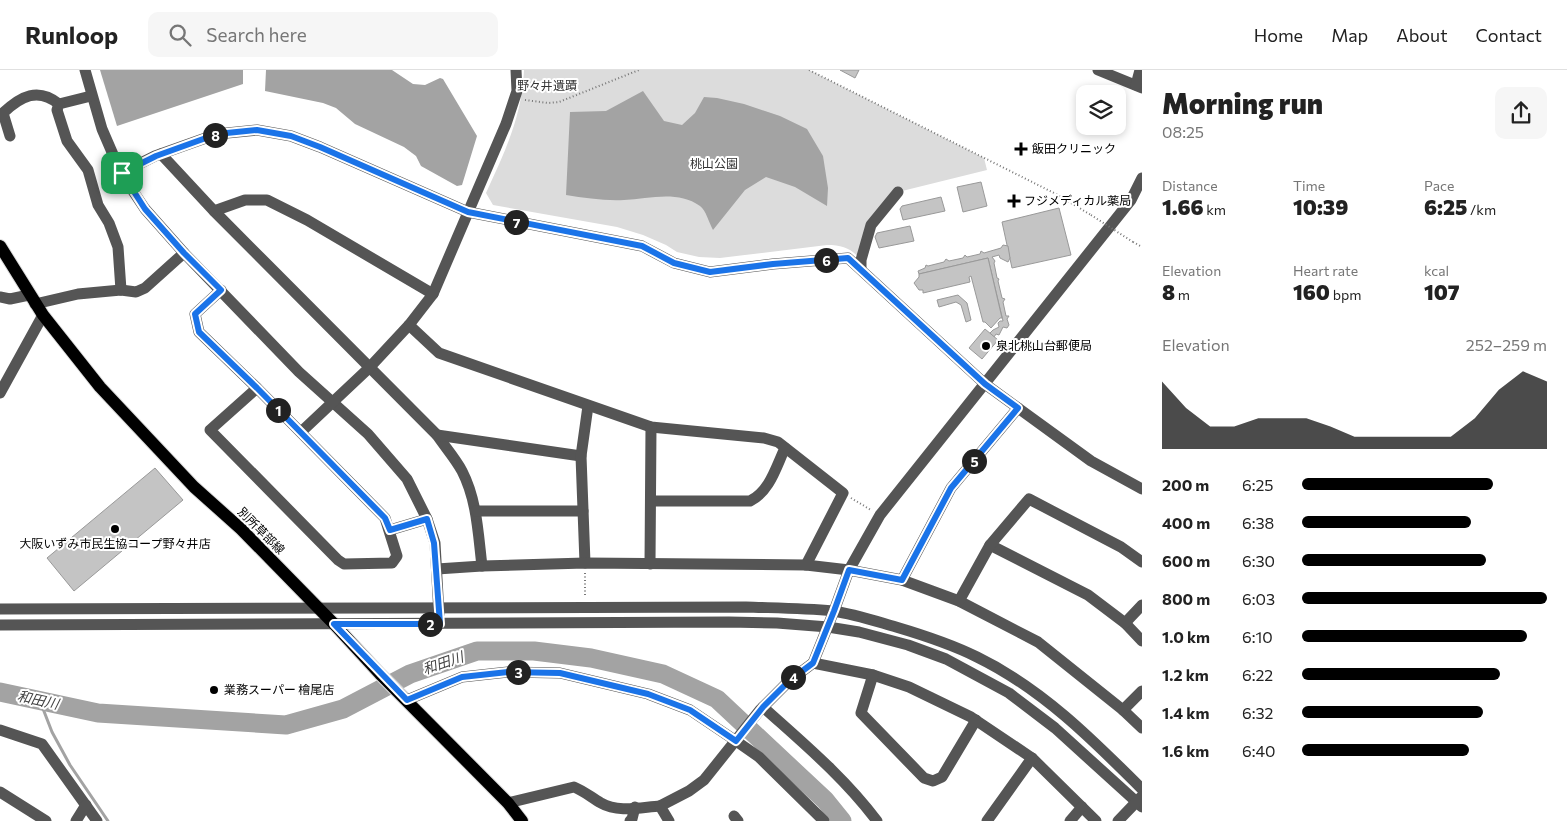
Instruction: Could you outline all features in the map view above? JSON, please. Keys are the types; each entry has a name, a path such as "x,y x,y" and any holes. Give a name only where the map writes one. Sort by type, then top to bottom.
{"main road":[{"name":"別所草部線","path":"0,246 43,315 100,387 194,487 241,529 334,624 380,674 508,803 522,821"}],"street":[{"path":"85,70 102,129 122,173 145,209 184,253 299,372 368,434 407,479 427,519 434,543 440,624"},
{"path":"301,432 369,368 409,325 433,294 506,124 518,91 516,70"},
{"path":"1098,70 1139,87 1140,70"},
{"path":"10,136 3,113 12,104 30,95 42,94 59,104"},
{"path":"59,104 91,96"},
{"path":"59,104 57,110 67,141 88,170 98,205 109,224 118,247 121,290"},
{"path":"122,173 161,154 217,134 257,130 291,136 366,166 468,212 642,246 674,263 710,272 773,264 848,258 985,384 1091,461 1142,489"},
{"path":"161,154 214,211 438,435 462,470 471,491 476,511 482,566"},
{"path":"508,803 574,787 583,790 603,804 619,808 660,806 689,791 704,780 761,708 789,681 813,663 849,570 880,515 1131,200 1142,178"},
{"path":"861,269 861,260 870,225 898,192"},
{"path":"214,211 245,200 267,200 307,220 433,294"},
{"path":"0,297 32,299 121,290 136,292 145,288 184,253"},
{"path":"221,290 195,314 199,332 257,388 385,518 397,556 392,563 344,564 338,560 210,430 257,388"},
{"path":"0,392 43,315"},
{"path":"409,325 439,353 651,427 764,438 778,442 843,493 806,565"},
{"path":"585,563 581,456 588,406"},
{"path":"902,580 951,488 1018,408"},
{"path":"650,564 651,427"},
{"path":"438,435 581,456"},
{"path":"650,501 750,501 758,497 766,488 785,448"},
{"path":"959,601 990,545 1029,499 1120,547 1142,562"},
{"path":"476,511 583,511"},
{"path":"390,530 427,519"},
{"path":"990,545 1088,595 1125,623 1142,641"},
{"path":"437,569 585,563 806,565 849,570 902,580 959,601 1038,642 1123,710 1142,728"},
{"path":"1125,623 1142,605"},
{"path":"0,610 746,607 834,611 861,616 927,636 978,657 1026,686 1061,712 1092,739 1142,789"},
{"path":"0,625 729,622 777,623 828,627 859,632 908,645 946,659 1009,694 1055,728 1140,802 1118,821"},
{"path":"813,663 873,675 909,686 976,720 1032,758 1096,821"},
{"path":"405,698 462,677 508,672 560,673 648,694 690,710 759,757 824,821"},
{"path":"873,675 860,714 924,778 933,781 942,777 976,720"},
{"path":"1123,710 1142,692"},
{"path":"761,708 826,763 859,798 877,821"},
{"path":"0,730 42,744 97,821"},
{"path":"987,821 1032,758"},
{"path":"0,792 46,821"},
{"path":"76,821 86,805"},
{"path":"660,806 669,821"},
{"path":"630,821 635,807"},
{"path":"1070,821 1082,807"}],"path":[{"path":"515,98 559,102 639,70"},
{"path":"809,70 1056,194 1142,247"},
{"path":"843,493 880,515"},
{"path":"585,563 585,608"}],"green space":[{"name":"桃山公園","path":"524,70 809,70 984,158 987,170 898,192 871,225 861,260 846,248 827,245 720,258 699,257 677,252 643,235 617,227 493,205 486,193 506,148 516,118 523,87"}],"shaded area":[{"path":"100,70 243,70 243,84 117,126"},
{"path":"266,70 392,70 413,84 425,85 440,78 443,79 477,136 462,185 457,186 421,166 416,156 404,147 355,124 336,108 323,103 265,91"},
{"path":"643,91 664,121 682,125 695,113 704,97 744,104 780,116 807,129 823,156 828,188 827,206 795,187 766,177 745,190 713,230 702,208 682,198 663,197 610,200 566,195 570,112 606,111"}],"building":[{"path":"840,70 859,70 855,78"},
{"path":"981,182 987,206 963,212 957,187"},
{"path":"941,197 945,211 903,220 900,209 902,206"},
{"path":"1059,208 1071,255 1012,268 1002,222"},
{"path":"910,226 914,241 879,248 875,237 877,233"},
{"path":"1003,245 1008,246 1010,258 1008,262 1000,258 999,255 992,257 995,261 1002,298 1005,299 1003,302 1006,316 1009,316 1007,319 1009,325 1007,328 1003,327 999,335 996,334 994,337 990,333 999,327 998,323 1000,321 1003,321 988,258 919,274 918,271 925,268 926,265 944,262 946,259 949,261 963,258 965,255 967,257 980,254 981,251 984,253 1001,248"},
{"path":"988,258 1002,318 991,328 983,322 971,276 969,277 970,282 923,293 923,290 919,290 914,283 919,274"},
{"path":"958,295 967,303 971,320 966,322 961,305 956,302 939,307 937,300"},
{"path":"985,329 998,340 982,359 969,348"},
{"name":"大阪いずみ市民生協コープ野々井店","path":"155,468 183,500 74,591 47,558"}],"waterway":[{"name":"和田川","path":"0,692 98,713 286,725 343,709 410,674 477,651 534,651 591,658 663,674 717,699 825,800 842,821"},
{"path":"40,701 52,732 70,765 108,821"}],"place":[{"name":"飯田クリニック","path":"1021,149"},
{"name":"フジメディカル薬局","path":"1014,201"},
{"name":"泉北桃山台郵便局","path":"986,346"},
{"name":"大阪いずみ市民生協コープ野々井店","path":"115,529"},
{"name":"業務スーパー 檜尾店","path":"214,690"}],"route":[{"path":"257,130 291,136 320,147 468,212 642,246 674,263 710,272 773,264 848,258 985,384 1018,408 951,488 902,580 849,570 813,663 789,681 760,710 736,741 690,710 648,694 560,673 508,672 462,677 407,700 334,624 440,624 434,543 427,519 390,530 385,518 199,332 195,314 221,290 184,253 145,209 122,173 156,156 217,134 257,130"}],"park label":[{"name":"野々井遺蹟","path":"547,86"}]}
